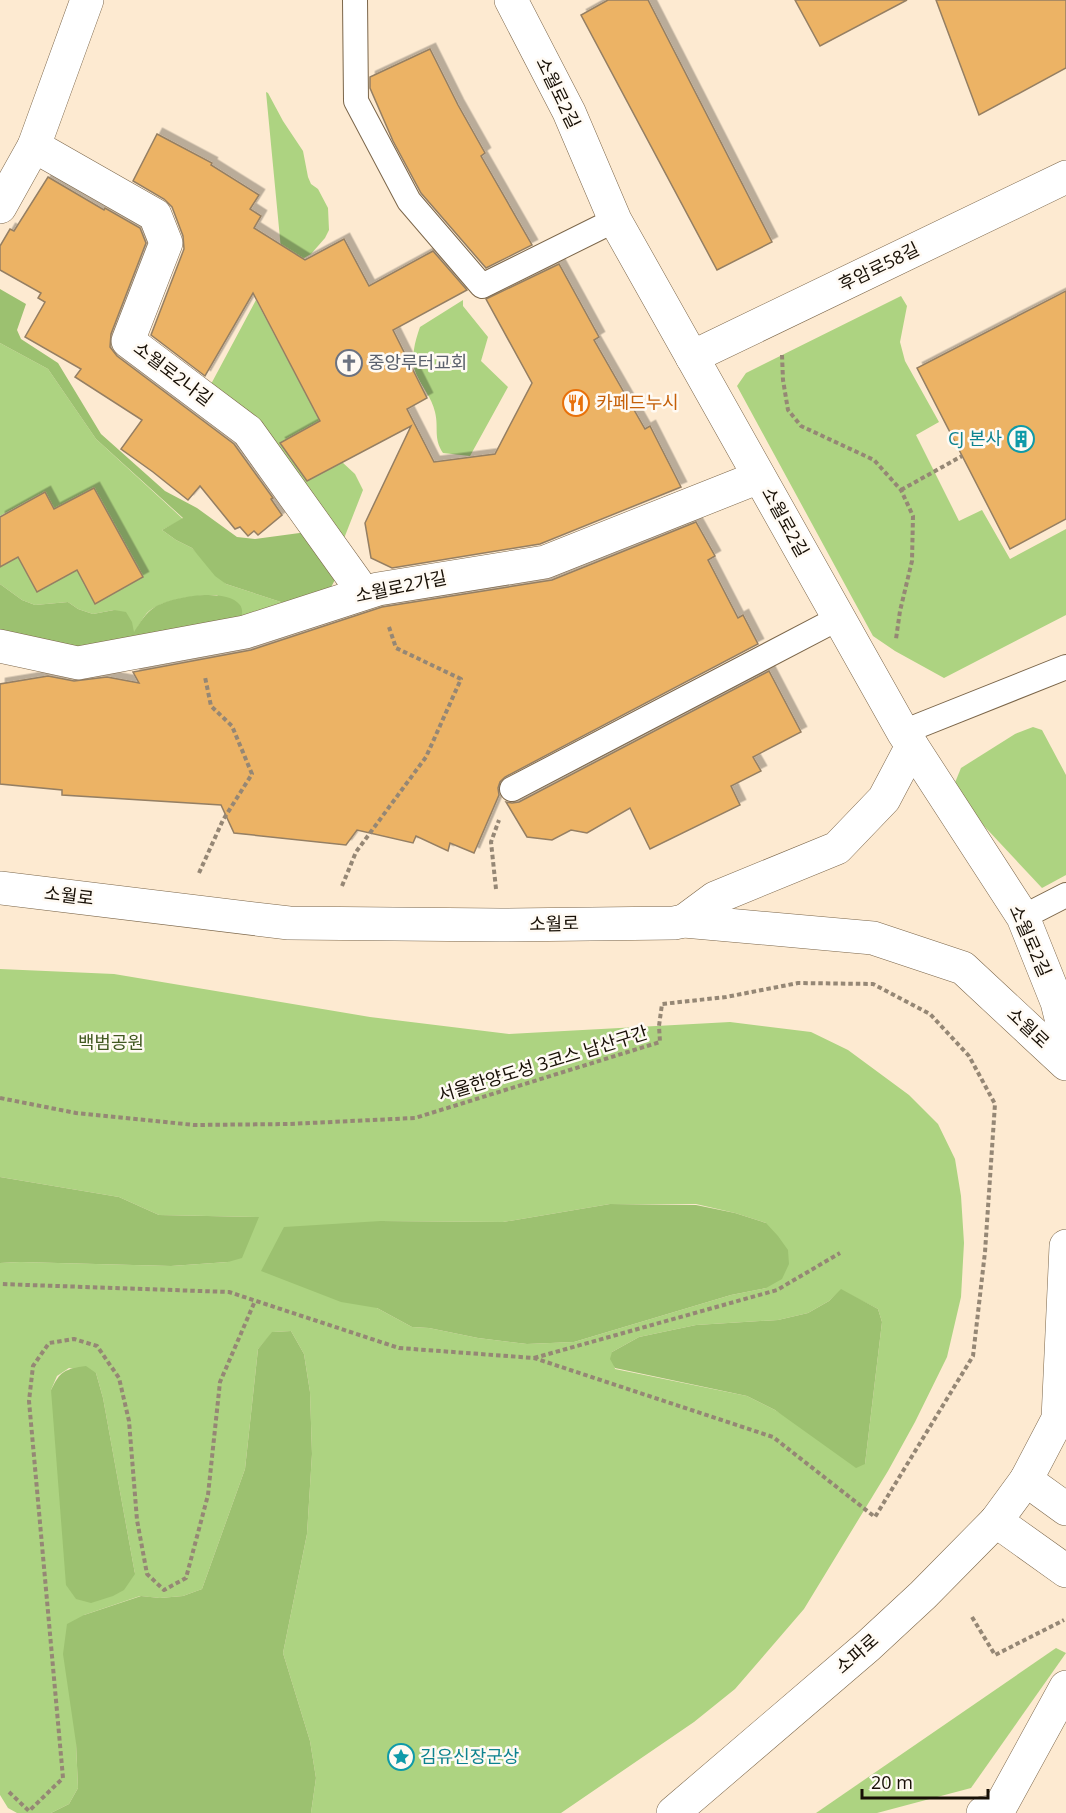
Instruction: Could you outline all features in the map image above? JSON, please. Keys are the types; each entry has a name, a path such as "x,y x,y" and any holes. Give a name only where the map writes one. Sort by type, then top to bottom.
{"main road":[{"path":"0,207 34,146 87,0"},
{"name":"소월로2길","path":"512,0 569,112 615,220 908,739 1023,916 1057,1002 1066,1038"},
{"name":"소월로2나길","path":"34,146 155,215 166,243 128,341 248,431 371,591"},
{"name":"후암로58길","path":"692,357 1066,177"},
{"name":"소월로2가길","path":"0,646 78,663 245,632 371,591 545,562 759,477"},
{"path":"684,921 716,898 837,848 884,799 908,739"},
{"name":"소월로","path":"0,888 289,923 500,925 684,921 873,938 963,968 1066,1064"},
{"path":"1066,1246 1062,1422 1026,1480 1066,1509"},
{"name":"소파로","path":"673,1813 923,1595 996,1521 1026,1480"},
{"path":"996,1521 1066,1571"},
{"path":"994,1812 1066,1687"}],"lane":[{"path":"355,0 356,101 409,201 482,286 615,220"},
{"path":"512,789 839,618"},
{"path":"908,739 1066,667"},
{"path":"1023,916 1066,895"}],"path":[{"path":"782,355 788,410 801,426 874,460 901,490 913,516 912,561 900,611 896,641"},
{"path":"901,490 962,456"},
{"path":"326,923 356,852 426,757 461,679 396,648 371,591"},
{"path":"182,910 223,820 252,774 232,726 211,706"},
{"path":"500,925 491,842 512,789"},
{"name":"서울한양도성 3코스 남산구간","path":"0,1098 76,1113 194,1125 289,1124 415,1118 660,1042 659,1026 662,1004 726,997 798,983 873,984 930,1014 969,1056 995,1104 985,1252 973,1356 875,1517 772,1437 534,1358"},
{"path":"0,1284 229,1292 399,1348 534,1358 777,1290 840,1252"},
{"path":"9,1792 28,1811 63,1778 29,1401 33,1366 49,1342 74,1339 97,1346 119,1378 129,1421 137,1520 147,1574 164,1590 186,1578 208,1495 220,1382 255,1301"},
{"path":"972,1617 995,1655 1064,1620"}],"green space":[{"path":"266,92 303,151 311,184 318,189 328,208 329,230 325,238 311,254 283,270"},
{"path":"0,289 26,304 17,330 21,339 58,363 101,434 165,491 197,508 237,537 255,539 307,532 339,572 327,595 287,604 226,584 215,576 192,548 162,530 183,518 96,439 48,369 0,343"},
{"path":"901,296 907,306 900,342 905,361 939,422 916,435 959,521 982,510 1010,559 1066,529 1066,615 944,678 873,636 737,386 746,373"},
{"path":"256,300 320,421 301,431 321,472 342,462 355,474 363,490 343,541 210,386"},
{"path":"463,300 463,306 488,337 481,361 508,387 470,456 443,453 437,438 434,407 416,374 413,362 420,327"},
{"path":"0,343 48,369 96,439 183,519 162,530 192,548 226,584 287,604 242,618 217,595 180,599 153,608 145,615 134,633 114,610 93,614 78,609 68,602 35,605 22,600 0,584 0,567 18,557 77,570 95,603 143,577 94,488 54,509 44,492 0,516"},
{"path":"0,584 22,600 35,605 68,602 78,609 93,614 114,610 126,612 132,622 134,632 151,609 185,597 223,596 240,605 242,618 72,653 0,633"},
{"path":"1033,727 1042,730 1066,775 1066,875 1042,888 955,795 954,785 961,768 1015,734"},
{"name":"백범공원","path":"0,969 114,974 370,1017 509,1034 730,1022 811,1032 848,1050 909,1095 938,1124 955,1159 961,1196 964,1243 961,1297 947,1357 915,1422 804,1609 735,1689 694,1722 561,1813 311,1813 316,1778 310,1741 283,1653 307,1534 312,1454 310,1392 304,1354 291,1331 273,1332 258,1349 245,1469 202,1589 183,1596 160,1598 140,1596 84,1615 76,1743 78,1788 69,1804 51,1813 17,1813 8,1808 0,1795 0,1263 171,1266 228,1262 258,1217 159,1215 119,1197 0,1177","holes":["610,1204 696,1204 766,1223 766,1288 731,1295 574,1342 527,1344 412,1327 377,1308 381,1221 503,1222","841,1290 878,1309 882,1322 865,1464 775,1410 747,1396 615,1369 612,1352 639,1337 696,1325 778,1320 808,1313 829,1301","69,1368 96,1373 103,1398 135,1574 51,1390 57,1376"]},
{"path":"0,1177 119,1197 159,1215 259,1217 242,1258 228,1262 171,1266 0,1263"},
{"path":"610,1204 696,1205 735,1213 766,1223 788,1250 789,1264 782,1279 766,1288 731,1295 574,1342 527,1344 412,1327 377,1308 341,1302 261,1271 284,1227 381,1221 503,1222"},
{"path":"841,1289 878,1309 882,1322 865,1464 856,1468 775,1410 747,1396 615,1368 610,1359 612,1352 639,1337 696,1325 778,1320 808,1313 829,1301"},
{"path":"291,1331 304,1354 310,1392 312,1454 307,1534 283,1653 310,1741 316,1778 311,1813 51,1813 69,1804 78,1788 76,1743 63,1654 67,1624 84,1615 141,1596 160,1598 183,1596 202,1589 245,1469 258,1349 272,1332"},
{"path":"86,1366 96,1373 103,1398 135,1574 124,1590 91,1603 76,1599 66,1585 51,1390 64,1372"},
{"path":"1056,1648 1066,1653 971,1788 877,1813 816,1813"}],"building":[{"path":"608,0 648,0 772,242 717,270 581,15"},
{"path":"795,0 907,0 820,46"},
{"path":"936,0 1066,0 1066,68 979,115"},
{"path":"430,49 485,153 481,156 532,245 486,268 421,193 393,141 370,88 370,77"},
{"path":"157,134 212,163 211,165 259,195 250,209 261,216 254,228 305,260 344,239 369,286 433,251 467,290 393,330 427,398 407,409 434,462 495,454 532,383 486,299 559,264 599,337 594,340 645,429 650,426 681,487 540,544 392,568 371,558 365,523 411,426 307,481 280,443 320,421 253,293 205,376 151,335 184,249 183,236 172,207 164,199 133,181"},
{"path":"48,177 140,228 146,243 111,334 110,347 117,356 234,444 273,498 271,499 282,515 258,535 254,531 248,536 240,527 235,529 200,486 188,500 121,449 142,420 75,377 81,369 25,337 45,302 38,298 41,293 0,270 0,246 10,229 14,231"},
{"name":"CJ 본사","path":"1066,291 1066,519 1010,549 917,368"},
{"path":"94,488 143,577 95,604 77,570 37,592 18,557 0,567 0,517 45,492 54,509"},
{"path":"696,522 715,556 708,560 738,618 743,615 758,644 505,777 500,782 499,795 474,853 450,843 448,851 416,836 413,843 357,830 346,845 234,833 221,805 62,795 62,790 0,784 0,684 48,676 74,681 107,677 139,683 133,672 251,650 382,607 552,580"},
{"path":"769,671 801,732 753,757 761,771 731,786 740,805 650,849 630,808 587,833 571,830 552,840 527,837 506,802 519,802"}],"place":[{"name":"중앙루터교회","path":"349,363"},
{"name":"카페드누시","path":"576,403"},
{"name":"CJ 본사","path":"1021,439"},
{"name":"김유신장군상","path":"401,1757"}]}
